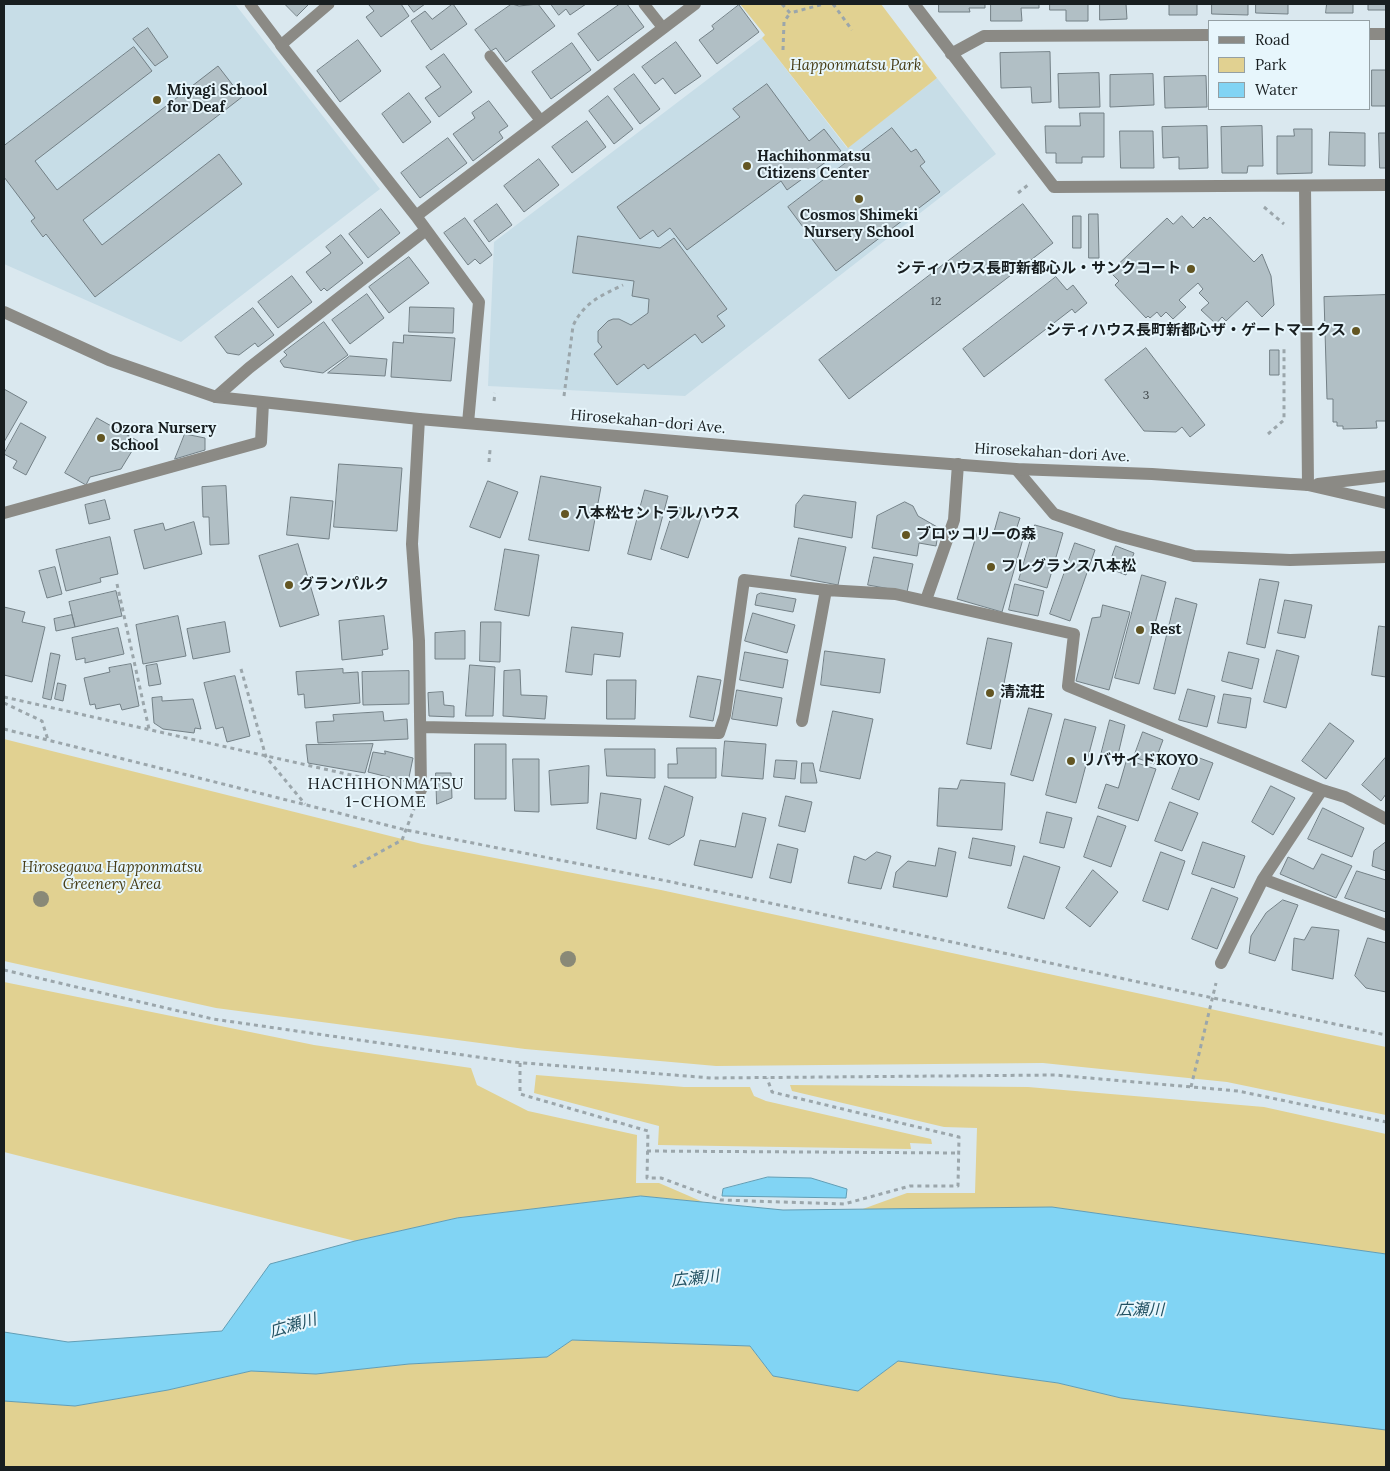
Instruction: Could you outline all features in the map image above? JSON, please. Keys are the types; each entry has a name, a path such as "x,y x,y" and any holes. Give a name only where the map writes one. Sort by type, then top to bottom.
{"street":[{"path":"416,216 695,4"},
{"path":"914,4 1054,187 1386,185"},
{"path":"1370,34 1386,34"},
{"path":"951,54 984,36 1208,35"},
{"path":"280,45 416,216 479,302 468,423"},
{"path":"1305,186 1308,484"},
{"path":"216,397 249,368 426,230"},
{"name":"Hirosekahan-dori Ave.","path":"4,312 109,360 216,397 263,403 419,419 1016,469 1152,474 1308,484 1386,476"},
{"path":"4,513 261,442 263,403"},
{"path":"419,419 412,544 422,727 421,790"},
{"path":"926,600 954,520 958,464"},
{"path":"1016,469 1054,514 1114,535 1194,556 1290,560 1386,557"},
{"name":"Hirosekahan-dori Ave.","path":"1308,484 1386,503"},
{"path":"422,727 719,732 725,714 744,580 826,590 895,594 1074,634 1068,686 1322,790 1345,796 1386,819"},
{"path":"802,721 826,590"},
{"path":"1221,963 1263,879 1322,790"},
{"path":"1263,879 1386,926"}],"lane":[{"path":"250,4 280,45 330,4"},
{"path":"644,4 663,28"},
{"path":"490,56 541,121"}],"path":[{"path":"782,4 790,13"},
{"path":"783,50 784,22 790,13 824,4"},
{"path":"833,4 852,30"},
{"path":"1018,192 1028,185"},
{"path":"1264,207 1284,224 1284,233"},
{"path":"564,396 573,326 576,318 592,300 623,284"},
{"path":"1268,434 1284,420 1284,340"},
{"path":"494,401 495,394"},
{"path":"489,462 490,450"},
{"path":"117,584 149,730"},
{"path":"241,669 266,757 306,804"},
{"path":"4,697 266,757 421,790"},
{"path":"4,703 42,721 48,740"},
{"path":"4,729 406,830 714,891 1386,1035"},
{"path":"353,867 402,840 409,822"},
{"path":"4,970 213,1019 520,1063 711,1078 1056,1075 1238,1091 1386,1122"},
{"path":"1191,1087 1214,988"},
{"path":"520,1063 520,1094 648,1131 647,1178 661,1178 721,1200 844,1204 910,1186 958,1186 959,1137 772,1092 767,1078"},
{"path":"647,1151 959,1152"}],"shaded area":[{"name":"Miyagi School for Deaf","path":"4,4 235,4 380,189 181,342 4,264"},
{"path":"762,38 847,148 937,78 996,154 685,396 488,386 494,242"}],"green space":[{"name":"Happonmatsu Park","path":"740,4 881,4 937,78 848,148 762,38 765,35"},
{"name":"Hirosegawa Happonmatsu Greenery Area","path":"4,739 422,844 661,890 1386,1047 1386,1115 1227,1082 1043,1063 716,1066 525,1049 216,1008 4,961"},
{"path":"4,982 314,1045 471,1068 477,1085 528,1111 637,1135 636,1183 659,1183 703,1202 641,1196 457,1218 355,1241 4,1152"},
{"path":"536,1075 684,1087 750,1087 754,1096 766,1101 931,1139 932,1144 910,1143 911,1149 658,1145 659,1126 534,1093"},
{"path":"790,1085 1028,1087 1264,1107 1386,1134 1386,1254 1052,1207 860,1210 907,1193 975,1193 977,1128 944,1127 792,1091"},
{"path":"572,1340 750,1346 773,1376 858,1391 898,1361 1058,1383 1121,1398 1386,1430 1386,1467 4,1467 4,1401 75,1406 168,1390 251,1371 316,1374 409,1364 547,1357"}],"water":[{"path":"768,1177 811,1178 847,1189 846,1198 722,1196 723,1189"},
{"name":"広瀬川","path":"641,1196 783,1210 1052,1207 1386,1254 1386,1430 1121,1398 1058,1383 898,1361 858,1391 773,1376 750,1346 572,1340 547,1357 409,1364 316,1374 251,1371 168,1390 75,1406 4,1401 4,1332 68,1342 222,1331 270,1264 355,1241 457,1218"}],"building":[{"path":"285,4 309,4 297,16"},
{"path":"401,4 409,16 381,37 366,17 374,11 369,5"},
{"path":"408,4 425,4 414,12"},
{"path":"453,4 467,24 431,50 411,21 425,11 432,19"},
{"path":"512,4 519,6 538,4 555,26 506,62 496,48 491,51 475,30"},
{"path":"551,4 586,4 570,15 566,9 559,15"},
{"path":"620,4 627,4 644,27 598,61 578,34"},
{"path":"939,4 985,4 985,8 969,8 970,12 939,12"},
{"path":"991,4 1039,4 1039,8 1021,8 1022,21 991,21"},
{"path":"1050,4 1088,4 1088,21 1066,21 1066,10 1050,10"},
{"path":"1100,4 1126,4 1127,19 1100,20"},
{"path":"1153,4 1197,4 1197,15 1169,15 1169,5"},
{"path":"1212,4 1248,4 1248,15 1212,14"},
{"path":"1256,4 1288,4 1288,14 1256,13"},
{"path":"1327,4 1353,4 1353,13 1326,13"},
{"path":"1368,4 1386,4 1386,10 1368,10"},
{"path":"739,5 759,32 717,64 699,40 714,29 712,26"},
{"path":"148,28 168,57 155,66 133,39"},
{"path":"358,40 381,71 340,102 317,71"},
{"path":"676,42 701,76 675,94 663,78 655,84 642,67"},
{"path":"572,43 591,70 551,99 532,72"},
{"path":"134,47 152,71 35,161 57,190 218,66 242,97 83,220 102,245 219,154 242,184 95,297 46,234 43,237 31,221 35,218 4,177 4,146"},
{"path":"1050,52 1051,102 1032,103 1031,87 1001,88 1000,53"},
{"path":"444,54 472,92 439,117 425,98 441,87 426,67"},
{"path":"1372,70 1386,70 1386,106 1372,106"},
{"path":"1099,73 1100,107 1059,108 1058,74"},
{"path":"634,74 660,109 640,124 614,89"},
{"path":"1153,74 1154,105 1110,107 1110,75"},
{"path":"1206,76 1207,107 1165,108 1164,77"},
{"name":"Hachihonmatsu Citizens Center","path":"767,84 809,141 824,129 841,151 787,190 781,181 687,250 670,228 658,237 653,230 640,239 617,207 740,117 733,109"},
{"path":"409,93 431,122 403,143 382,114"},
{"path":"608,96 633,129 614,144 589,111"},
{"path":"489,101 508,126 499,132 503,138 473,161 453,134 475,118 472,113"},
{"path":"1080,113 1104,113 1104,157 1082,157 1082,163 1056,163 1056,153 1046,153 1045,126 1080,126"},
{"path":"587,121 606,147 572,173 552,147"},
{"path":"1207,126 1208,168 1179,169 1179,157 1163,158 1162,127"},
{"path":"1262,126 1263,166 1248,166 1247,173 1222,173 1221,127"},
{"path":"892,128 911,152 916,149 925,162 920,166 940,192 836,271 788,207"},
{"path":"1294,129 1312,129 1312,173 1277,174 1277,136 1294,136"},
{"path":"1120,131 1153,131 1154,168 1121,168"},
{"path":"1330,132 1365,133 1365,166 1329,165"},
{"path":"1379,133 1386,133 1386,168 1380,168"},
{"path":"448,138 467,163 420,198 401,173"},
{"path":"539,159 559,185 524,212 504,186"},
{"path":"497,204 512,225 489,242 474,221"},
{"path":"1023,204 1053,243 849,399 819,360"},
{"path":"381,209 400,233 368,258 349,234"},
{"path":"1089,214 1098,214 1099,258 1089,258"},
{"path":"1073,216 1081,216 1081,248 1073,248"},
{"name":"シティハウス長町新都心ル・サンクコート","path":"1182,216 1193,228 1204,217 1207,220 1210,217 1254,262 1262,254 1271,276 1274,305 1262,317 1247,301 1226,321 1222,317 1216,324 1201,310 1209,303 1199,293 1203,289 1198,283 1179,300 1186,307 1173,319 1166,312 1161,317 1157,312 1150,318 1148,316 1146,318 1115,285 1119,281 1110,272 1167,218 1173,224"},
{"path":"465,218 492,255 480,264 475,259 468,265 444,233"},
{"path":"341,235 363,263 327,291 324,288 321,291 306,272 331,253 326,247"},
{"path":"578,236 660,248 674,238 727,309 717,316 725,326 702,343 695,334 648,369 644,364 617,385 594,354 602,347 598,342 598,331 608,321 613,319 619,319 631,325 648,313 649,299 632,296 634,281 573,273"},
{"path":"409,257 429,283 389,313 369,287"},
{"path":"292,276 312,302 278,328 258,302"},
{"path":"1056,277 1067,290 1073,285 1087,303 1075,313 1072,309 984,377 963,349"},
{"path":"367,294 384,318 350,344 332,320"},
{"name":"シティハウス長町新都心ザ・ゲートマークス","path":"1386,295 1386,421 1376,421 1377,428 1343,429 1343,426 1337,426 1337,422 1333,422 1333,399 1327,399 1324,297"},
{"path":"410,307 454,308 453,333 409,332"},
{"path":"253,308 274,335 258,347 255,343 239,355 227,353 215,337"},
{"path":"324,322 348,355 323,373 284,367 280,361 287,355 284,352"},
{"path":"404,335 455,338 451,381 391,377 393,342 403,343"},
{"path":"1146,348 1205,425 1190,437 1182,427 1176,432 1144,431 1105,380"},
{"path":"1270,350 1279,350 1279,375 1270,375"},
{"path":"350,356 387,359 385,376 328,373"},
{"path":"4,389 27,402 4,442"},
{"path":"97,418 138,441 121,469 90,477 86,485 65,473"},
{"path":"21,423 46,437 26,475 13,468 17,461 4,454"},
{"path":"185,434 205,438 205,450 175,459"},
{"path":"339,464 402,468 397,531 334,527"},
{"name":"八本松セントラルハウス","path":"541,476 601,487 589,551 529,540"},
{"path":"488,481 518,492 500,538 470,527"},
{"path":"226,486 229,544 210,545 209,517 203,517 202,487"},
{"path":"645,490 668,496 651,560 628,554"},
{"path":"804,495 856,502 852,538 794,527 796,505"},
{"path":"291,497 333,501 329,539 287,535"},
{"path":"105,500 110,519 89,524 85,505"},
{"name":"ブロッコリーの森","path":"905,502 913,506 918,516 939,528 936,546 919,543 917,556 872,548 877,516"},
{"path":"675,506 702,515 688,558 661,549"},
{"name":"フレグランス八本松","path":"1000,512 1020,518 1016,530 1025,532 1002,612 957,599 978,530 993,534"},
{"path":"194,522 202,554 144,569 134,530 163,523 165,530"},
{"path":"1035,525 1063,533 1047,588 1019,580"},
{"path":"110,537 118,574 100,578 101,582 66,591 56,550"},
{"path":"799,538 846,547 838,585 791,576"},
{"path":"1075,543 1095,550 1070,621 1050,614"},
{"name":"グランパルク","path":"298,544 319,615 280,627 259,556"},
{"path":"1116,546 1134,553 1126,575 1108,568"},
{"path":"505,549 539,555 529,616 495,610"},
{"path":"874,557 913,564 907,592 868,585"},
{"path":"55,567 62,594 47,598 39,571"},
{"name":"Rest","path":"1142,575 1166,582 1139,684 1115,678"},
{"path":"1260,579 1279,582 1265,648 1247,644"},
{"path":"1015,584 1044,591 1038,616 1009,610"},
{"path":"116,591 122,616 75,627 69,602"},
{"path":"761,593 796,599 793,612 755,605 757,595"},
{"path":"1176,598 1197,604 1175,694 1154,689"},
{"path":"1285,600 1312,605 1305,638 1278,633"},
{"path":"1103,605 1130,612 1109,690 1076,681 1092,618 1100,617"},
{"path":"4,607 25,612 22,622 45,627 32,682 4,675"},
{"path":"753,613 795,625 787,653 745,641"},
{"path":"72,615 75,627 56,631 54,619"},
{"path":"178,616 186,656 143,664 136,625"},
{"path":"384,616 388,649 382,650 383,655 342,660 339,621"},
{"path":"225,622 230,652 193,659 187,629"},
{"path":"481,622 501,622 500,662 480,661"},
{"path":"1379,626 1386,627 1386,677 1372,675"},
{"path":"572,627 623,633 620,657 594,654 592,675 566,672"},
{"path":"118,628 124,654 85,663 85,658 76,660 72,638"},
{"path":"465,631 465,659 435,659 435,633"},
{"name":"清流荘","path":"988,638 1012,643 991,749 967,744"},
{"path":"1277,650 1299,656 1286,708 1264,702"},
{"path":"825,651 885,659 880,693 821,685"},
{"path":"745,652 788,660 783,688 740,680"},
{"path":"1229,652 1259,659 1252,689 1222,681"},
{"path":"51,653 60,655 51,700 43,698"},
{"path":"131,664 139,706 122,710 120,704 96,709 95,704 90,705 84,678 110,672 109,668"},
{"path":"157,664 161,684 149,686 146,666"},
{"path":"470,665 495,667 493,716 466,716"},
{"path":"343,669 343,673 358,672 360,703 305,708 304,694 298,695 296,672"},
{"path":"520,670 521,695 547,696 545,719 503,716 504,671"},
{"path":"409,671 409,704 363,705 362,672"},
{"path":"235,676 250,736 227,742 223,727 216,729 204,683"},
{"path":"698,676 721,680 713,721 690,717"},
{"path":"607,680 636,680 635,719 607,719"},
{"path":"58,683 66,685 63,701 55,699"},
{"path":"1188,689 1215,696 1207,727 1179,720"},
{"path":"737,690 782,698 777,726 732,719"},
{"path":"443,692 444,705 454,706 454,717 429,716 428,693"},
{"path":"1224,694 1251,698 1246,728 1218,723"},
{"path":"162,697 162,701 193,699 201,729 195,728 194,733 163,729 154,723 152,698"},
{"path":"1029,708 1052,714 1033,781 1011,775"},
{"path":"833,711 873,719 860,779 820,771"},
{"path":"383,712 384,721 407,719 408,739 318,743 316,722 334,721 333,715"},
{"name":"リバサイドKOYO","path":"1065,719 1096,727 1076,803 1046,795"},
{"path":"1110,720 1125,725 1117,759 1101,755"},
{"path":"1330,723 1354,741 1326,779 1302,761"},
{"path":"1143,732 1163,740 1154,764 1134,757"},
{"path":"725,741 766,744 763,779 722,776"},
{"path":"373,744 365,773 308,763 306,745"},
{"path":"475,744 506,744 506,799 475,799"},
{"path":"677,748 716,748 716,778 668,778 668,764 677,764"},
{"path":"605,749 655,749 655,778 607,776"},
{"path":"385,751 413,758 408,782 368,772 373,752 385,754"},
{"path":"1186,753 1213,763 1199,800 1172,789"},
{"path":"1386,757 1386,794 1381,801 1362,785"},
{"path":"513,759 539,759 539,812 515,811"},
{"path":"776,760 797,761 795,779 774,777"},
{"path":"1127,760 1156,769 1138,821 1098,808 1106,784 1118,788"},
{"path":"802,763 813,763 817,783 801,783"},
{"path":"589,766 588,803 551,805 549,771"},
{"path":"436,773 451,773 452,798 437,804"},
{"path":"961,780 1005,783 1002,830 937,826 939,788 957,789"},
{"path":"665,786 693,797 684,836 669,845 649,839"},
{"path":"1271,786 1295,798 1273,835 1252,822"},
{"path":"601,793 641,799 636,839 597,829"},
{"path":"786,796 812,802 805,832 779,826"},
{"path":"1170,802 1198,813 1182,851 1155,841"},
{"path":"1323,808 1364,828 1352,857 1308,839"},
{"path":"1047,812 1072,818 1064,848 1040,843"},
{"path":"743,813 766,818 752,878 694,865 700,840 735,847"},
{"path":"1098,816 1126,826 1111,867 1084,857"},
{"path":"973,838 1015,846 1011,866 969,858"},
{"path":"1203,842 1245,856 1234,888 1192,874"},
{"path":"1386,842 1386,871 1372,866 1374,851"},
{"path":"778,844 798,849 791,883 770,878"},
{"path":"939,848 956,852 947,897 893,887 896,872 908,861 935,866"},
{"path":"877,852 891,856 881,889 848,883 854,856 865,860"},
{"path":"1161,852 1185,861 1168,910 1143,901"},
{"path":"1322,854 1352,866 1336,898 1280,874 1288,857 1313,869"},
{"path":"1024,856 1060,867 1044,919 1008,908"},
{"path":"1093,870 1118,892 1090,927 1066,908"},
{"path":"1357,871 1386,880 1386,912 1345,898"},
{"path":"1212,888 1238,898 1217,949 1192,939"},
{"path":"1283,900 1298,905 1275,961 1249,953 1251,936 1266,913"},
{"path":"1312,927 1339,930 1333,979 1292,970 1294,938 1304,940"},
{"path":"1368,938 1386,943 1386,992 1366,988 1355,976"}],"place":[{"name":"Miyagi School for Deaf","path":"157,100"},
{"name":"Hachihonmatsu Citizens Center","path":"747,166"},
{"name":"Cosmos Shimeki Nursery School","path":"859,199"},
{"name":"シティハウス長町新都心ル・サンクコート","path":"1191,269"},
{"name":"シティハウス長町新都心ザ・ゲートマークス","path":"1356,331"},
{"name":"Ozora Nursery School","path":"101,438"},
{"name":"八本松セントラルハウス","path":"565,514"},
{"name":"ブロッコリーの森","path":"906,535"},
{"name":"フレグランス八本松","path":"991,567"},
{"name":"グランパルク","path":"289,585"},
{"name":"Rest","path":"1140,630"},
{"name":"清流荘","path":"990,693"},
{"name":"リバサイドKOYO","path":"1071,761"}],"district":[{"name":"HACHIHONMATSU 1-CHOME","path":"386,793"}]}
